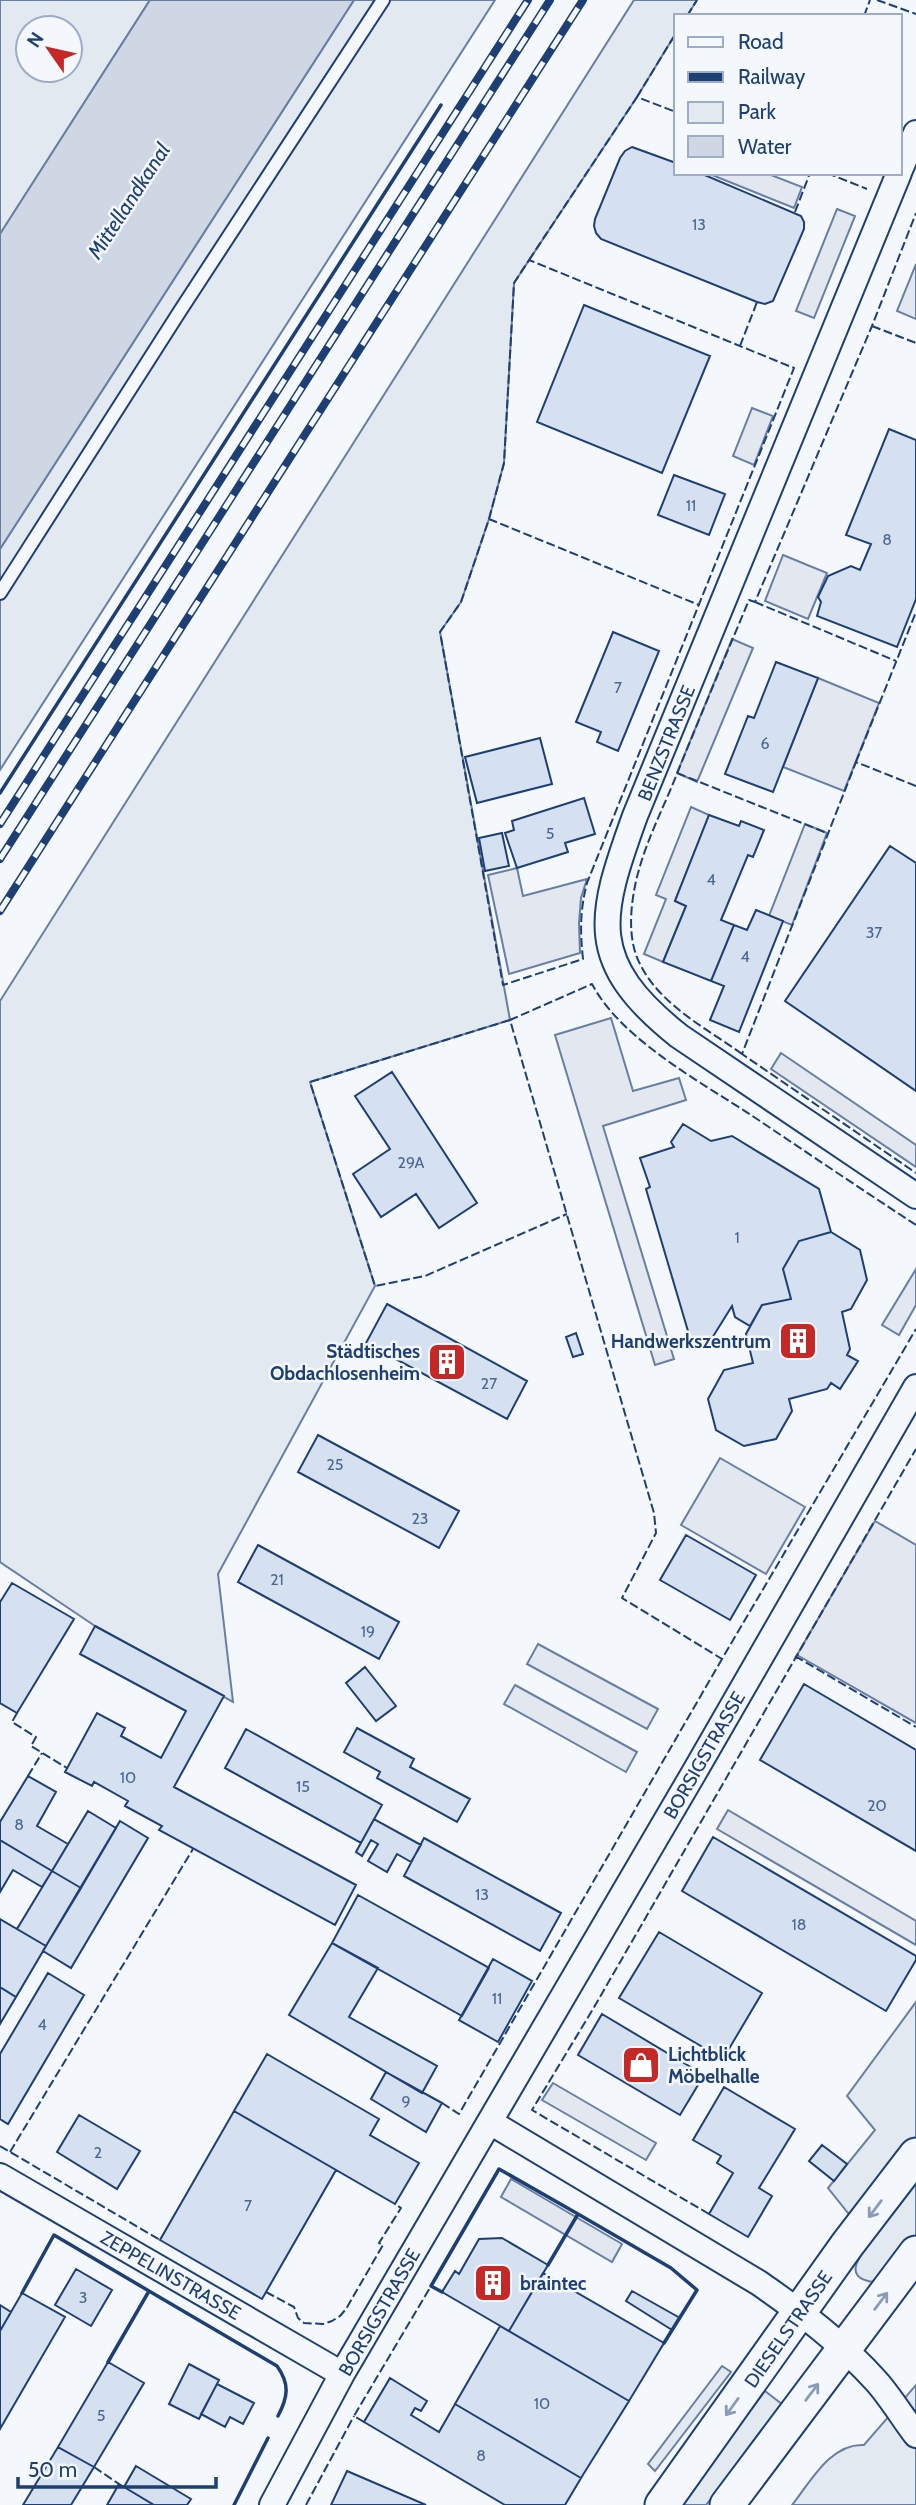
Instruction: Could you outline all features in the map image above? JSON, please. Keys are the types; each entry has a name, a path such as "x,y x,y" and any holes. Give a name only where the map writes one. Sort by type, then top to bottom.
{"main road":[{"name":"DIESELSTRASSE","path":"662,2505 847,2245 916,2155"},
{"path":"727,2505 916,2253"}],"street":[{"name":"BENZSTRASSE","path":"902,167 916,133"},
{"name":"BENZSTRASSE","path":"899,175 640,804 614,876 607,913 608,936 619,971 639,1001 656,1018 916,1196"},
{"name":"BORSIGSTRASSE","path":"272,2505 342,2374 491,2122 916,1387"},
{"path":"491,2122 759,2283 800,2311 845,2348 879,2384 916,2435"},
{"name":"ZEPPELINSTRASSE","path":"0,2176 342,2374"}],"lane":[{"path":"0,593 180,310 383,0"}],"green space":[{"path":"0,0 150,0 0,234"},
{"path":"354,0 495,0 0,770 0,549"},
{"path":"634,0 697,0 688,14 674,14 674,36 514,283 504,463 489,519 461,602 440,632 510,1020 310,1082 375,1286 218,1574 233,1702 95,1626 0,1562 0,1001"},
{"path":"916,2002 916,2262 873,2282 862,2279 856,2269 861,2254 877,2234 848,2213 828,2188 875,2130 847,2096"},
{"path":"722,2366 731,2372 655,2471 648,2464"},
{"path":"916,2385 916,2505 792,2505 823,2465 842,2450 864,2445"},
{"path":"765,2391 783,2405 706,2505 678,2505"}],"shaded area":[{"path":"712,175 771,175 802,187 794,208"},
{"path":"837,209 855,216 814,318 796,311"},
{"path":"916,264 916,319 897,311"},
{"path":"752,408 773,416 754,465 733,456"},
{"path":"783,555 827,573 808,619 765,601"},
{"path":"732,639 753,648 697,782 677,773"},
{"path":"818,678 879,703 844,791 783,767"},
{"path":"691,807 709,815 675,901 686,906 663,962 644,954 666,899 656,895"},
{"path":"805,824 827,833 792,925 769,916"},
{"path":"517,868 523,896 587,879 581,898 580,953 509,974 488,875"},
{"path":"611,1018 633,1091 679,1078 686,1100 603,1126 674,1359 655,1365 555,1035"},
{"path":"781,1053 916,1145 916,1167 771,1069"},
{"path":"916,1269 916,1305 899,1335 882,1325"},
{"path":"720,1458 805,1507 766,1574 681,1525"},
{"path":"875,1521 916,1545 916,1723 797,1655"},
{"path":"538,1644 658,1709 647,1729 527,1664"},
{"path":"515,1685 637,1752 626,1772 504,1704"},
{"path":"728,1810 916,1921 916,1945 717,1829"},
{"path":"553,2083 656,2143 646,2160 542,2100"},
{"path":"511,2179 622,2244 612,2262 501,2197"}],"water":[{"name":"Mittellandkanal","path":"150,0 354,0 0,549 0,234"}],"building":[{"path":"632,147 674,162 674,175 705,175 801,216 804,229 773,301 765,304 757,302 601,239 596,233 595,219 625,151"},
{"path":"584,305 710,356 662,473 537,422"},
{"path":"889,429 916,440 916,599 897,647 817,616 821,602 818,597 828,576 851,566 860,570 871,544 846,535"},
{"path":"674,475 725,494 709,535 658,515"},
{"path":"613,632 659,651 618,751 597,742 601,732 576,722"},
{"path":"776,662 818,678 773,792 725,774 748,716 754,718"},
{"path":"540,738 552,784 477,803 465,757"},
{"path":"584,798 595,834 565,843 568,852 517,868 505,833 514,830 512,821"},
{"path":"709,815 739,826 741,821 764,830 753,857 748,855 721,920 734,925 711,981 663,962 686,906 675,901"},
{"path":"502,833 509,866 485,871 479,838"},
{"path":"890,846 916,863 916,1091 785,1001"},
{"path":"756,910 783,921 739,1032 710,1020 724,986 711,981 734,925 747,930"},
{"path":"392,1072 477,1203 439,1228 416,1194 381,1217 353,1174 390,1149 355,1096"},
{"path":"683,1124 711,1141 732,1136 819,1189 831,1232 799,1241 783,1269 791,1299 762,1305 750,1326 735,1317 732,1306 709,1343 693,1348 646,1189 650,1187 640,1158 674,1147 671,1142"},
{"name":"Handwerkszentrum","path":"831,1232 860,1250 867,1280 851,1309 842,1312 850,1349 847,1355 858,1361 840,1389 831,1383 827,1389 789,1399 792,1411 776,1439 744,1446 716,1430 708,1399 724,1370 753,1363 746,1334 762,1305 791,1299 783,1269 799,1241"},
{"name":"Städtisches Obdachlosenheim","path":"387,1304 527,1381 507,1419 366,1343"},
{"path":"576,1333 583,1354 573,1357 566,1337"},
{"path":"318,1435 459,1511 439,1548 298,1472"},
{"path":"686,1535 756,1575 730,1620 660,1580"},
{"path":"258,1545 399,1622 379,1659 238,1582"},
{"path":"12,1583 74,1619 17,1713 0,1703 0,1602"},
{"path":"95,1626 224,1696 174,1787 356,1885 335,1925 159,1830 162,1826 125,1806 128,1801 94,1782 92,1786 65,1772 97,1713 125,1728 121,1736 161,1758 186,1711 80,1654"},
{"path":"365,1667 396,1706 376,1721 346,1683"},
{"path":"804,1684 916,1750 916,1851 760,1760"},
{"path":"357,1728 414,1759 410,1767 470,1799 457,1822 377,1778 380,1772 344,1752"},
{"path":"246,1729 382,1805 361,1843 225,1768"},
{"path":"28,1776 56,1792 37,1826 68,1844 52,1871 0,1840 0,1822"},
{"path":"88,1811 116,1828 81,1888 52,1871"},
{"path":"374,1819 421,1845 411,1862 397,1854 387,1872 368,1861 378,1844 371,1840 362,1856 356,1852"},
{"path":"120,1821 148,1838 71,1968 43,1951"},
{"path":"713,1837 916,1956 886,2011 682,1891"},
{"path":"424,1838 561,1913 540,1951 404,1876"},
{"path":"0,1840 52,1871 42,1887 13,1870 0,1892"},
{"path":"52,1871 81,1888 46,1946 17,1929"},
{"path":"358,1895 489,1968 462,2016 332,1943"},
{"path":"0,1919 46,1946 16,1997 0,1987"},
{"path":"659,1932 762,1993 723,2059 619,1998"},
{"path":"332,1943 378,1968 349,2017 437,2066 422,2093 289,2015"},
{"path":"493,1959 532,1981 498,2042 459,2020"},
{"path":"48,1973 84,1995 8,2124 0,2119 0,2054"},
{"path":"0,1987 16,1997 0,2024"},
{"name":"Lichtblick Möbelhalle","path":"602,2014 704,2075 680,2115 578,2055"},
{"path":"267,2054 379,2119 370,2135 419,2163 395,2204 234,2111"},
{"path":"386,2072 442,2103 426,2132 371,2099"},
{"path":"724,2087 795,2129 759,2188 772,2196 748,2237 709,2214 733,2173 717,2163 721,2156 693,2140"},
{"path":"234,2111 336,2170 262,2299 160,2240"},
{"path":"79,2115 140,2151 117,2189 57,2152"},
{"path":"822,2145 847,2164 834,2181 809,2161"},
{"name":"braintec","path":"502,2238 548,2265 509,2331 442,2292 455,2271 459,2274 479,2239"},
{"path":"76,2269 112,2290 91,2326 55,2305"},
{"path":"543,2273 664,2343 629,2401 509,2331"},
{"path":"632,2291 680,2318 672,2330 626,2301"},
{"path":"22,2293 65,2317 0,2429 0,2331"},
{"path":"0,2305 11,2312 0,2331"},
{"path":"500,2326 629,2401 581,2478 455,2404"},
{"path":"108,2362 144,2383 94,2467 58,2447"},
{"path":"189,2364 219,2380 199,2419 169,2404"},
{"path":"390,2378 427,2401 421,2411 415,2408 411,2415 439,2432 455,2404 581,2478 565,2505 505,2505 364,2422"},
{"path":"217,2384 254,2403 243,2424 230,2417 225,2427 201,2414"},
{"path":"58,2447 94,2467 71,2505 23,2505"},
{"path":"136,2466 191,2499 187,2505 154,2505 124,2487"},
{"path":"347,2471 426,2505 331,2505"},
{"path":"119,2484 154,2505 107,2505"}],"railway":[{"path":"0,824 528,0"},
{"path":"0,859 550,0"},
{"path":"0,911 583,0"}],"fence":[{"path":"688,14 697,0"},
{"path":"865,14 870,0"},
{"path":"877,0 916,14"},
{"path":"637,97 674,36"},
{"path":"529,260 637,97 674,111"},
{"path":"795,212 809,175"},
{"path":"832,175 867,189"},
{"path":"742,1054 685,1015 659,992 649,979 633,946 631,916 635,886 651,835 749,600 755,602 872,326 916,213"},
{"path":"489,519 504,463 514,283 529,260 794,368 587,883 581,921 583,959 503,985 440,632 461,602 489,519 699,605"},
{"path":"740,346 757,302"},
{"path":"872,326 916,343"},
{"path":"755,602 896,661"},
{"path":"856,762 916,612"},
{"path":"916,786 856,762 742,1054 916,1173"},
{"path":"677,773 827,833"},
{"path":"916,1225 685,1073 641,1041 605,1004 592,984 510,1020 654,1513 656,1533 622,1598 722,1659 916,1329"},
{"path":"510,1020 310,1082 375,1286 425,1276 567,1214"},
{"path":"709,2214 532,2110 916,1449"},
{"path":"795,1656 916,1727"},
{"path":"442,2103 459,2114 722,1659"},
{"path":"17,1713 12,1722 36,1737 31,1746 67,1768"},
{"path":"28,1776 42,1753"},
{"path":"10,2152 193,1849"},
{"path":"0,2146 160,2240"},
{"path":"266,2292 294,2307 298,2318 304,2323 323,2324 340,2316 383,2245 379,2243 401,2208 395,2204"},
{"path":"364,2422 354,2416 431,2286"},
{"path":"306,2505 354,2416"},
{"path":"94,2467 119,2484"}],"wall":[{"path":"0,793 441,105"},
{"path":"442,2292 431,2286 499,2169 578,2214 548,2265"},
{"path":"578,2214 671,2268 697,2290 664,2343"},
{"path":"22,2293 54,2235 149,2291"},
{"path":"108,2362 149,2291 277,2366 286,2385 284,2403 278,2416"},
{"path":"234,2505 268,2438"}],"place":[{"name":"Handwerkszentrum","path":"798,1341"},
{"name":"Städtisches Obdachlosenheim","path":"447,1362"},
{"name":"Lichtblick Möbelhalle","path":"641,2065"},
{"name":"braintec","path":"493,2283"}]}
